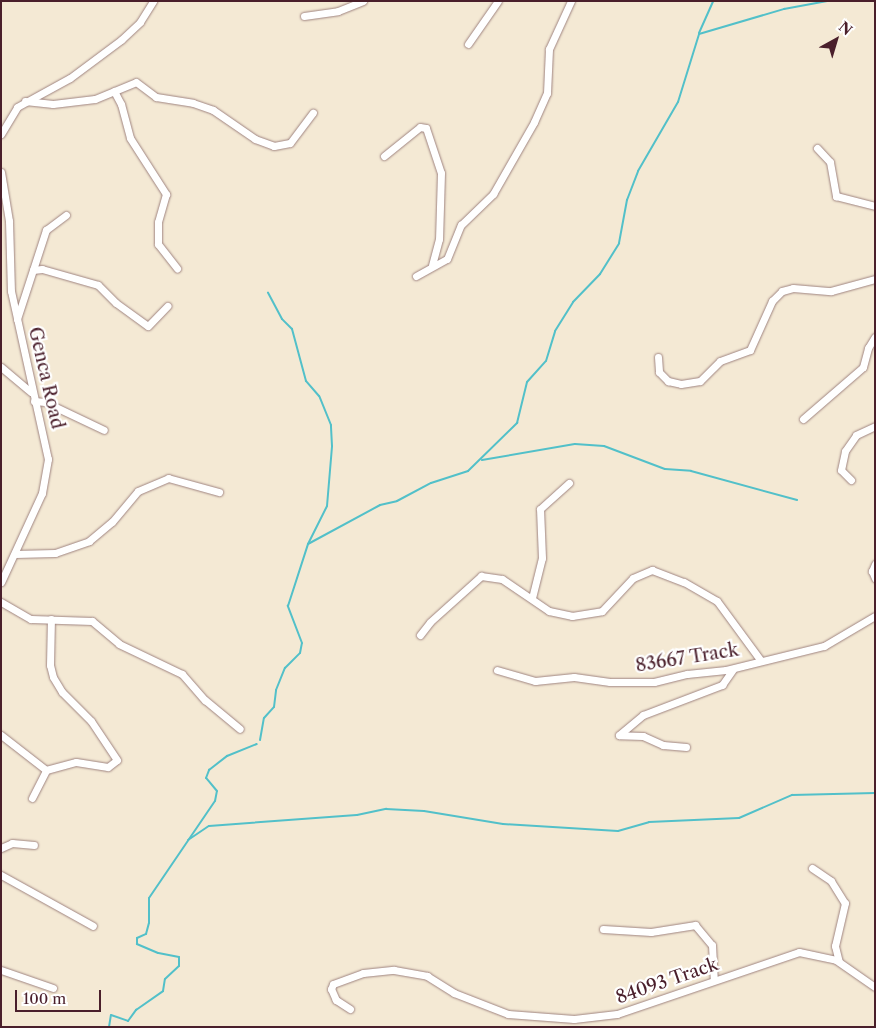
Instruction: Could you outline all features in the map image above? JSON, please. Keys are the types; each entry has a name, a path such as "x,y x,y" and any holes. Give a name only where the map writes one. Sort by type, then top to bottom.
{"street":[{"path":"1,134 12,113 25,101 70,78 121,40 140,22 153,1"},
{"path":"304,16 338,12 364,1"},
{"path":"468,44 498,1"},
{"path":"416,276 432,265 447,259 465,218 493,194 539,113 547,92 549,48 571,1"},
{"path":"25,101 62,104 95,99 130,83 138,83 156,97 193,103 213,110 255,139 274,146 290,143 313,113"},
{"path":"114,91 119,99 130,138 166,194 158,222 158,244 177,268"},
{"path":"384,156 420,127 426,128 441,173 439,239 432,265"},
{"path":"817,148 830,162 836,196 875,206"},
{"name":"Genca Road","path":"1,172 6,194 11,290 32,393 46,444 48,471 42,493 1,582"},
{"path":"1,205 6,194"},
{"path":"17,319 46,230 66,214"},
{"path":"33,270 47,270 98,285 116,303 148,326 166,306"},
{"path":"658,357 659,372 668,382 681,384 700,381 720,361 750,350 772,301 782,291 831,291 875,279"},
{"path":"803,419 863,367 868,348 875,338"},
{"path":"1,367 32,393"},
{"path":"34,401 45,402 104,430"},
{"path":"851,480 841,470 845,452 856,434 875,426"},
{"path":"15,554 55,553 89,541 112,522 138,491 168,478 218,492"},
{"path":"532,598 542,558 540,509 569,483"},
{"path":"875,564 872,571 875,578"},
{"path":"420,635 430,622 481,576 502,579 556,614 594,614 606,608 641,573 657,570 698,588 717,601 761,661"},
{"path":"1,602 31,619 92,621 128,649 168,665 240,729"},
{"name":"83667 Track","path":"497,670 535,681 574,677 610,682 647,682 733,668 833,642 875,616"},
{"path":"32,798 46,770 72,762 108,767 117,758 91,721 62,692 53,677 50,665 51,619"},
{"path":"686,747 664,745 643,736 619,735 643,715 722,685 733,668"},
{"path":"1,735 46,770"},
{"path":"1,848 12,843 34,845"},
{"path":"812,868 831,881 845,903 835,946 840,962"},
{"path":"1,876 93,926"},
{"path":"603,929 651,932 695,925 712,945 714,980"},
{"name":"84093 Track","path":"350,1009 338,1004 331,989 335,982 374,971 406,971 426,976 454,993 508,1014 574,1019 625,1012 792,953 840,962 875,987"},
{"path":"1,970 53,988"}],"waterway":[{"path":"699,33 713,1"},
{"path":"308,544 380,505 397,501 431,483 468,471 517,423 527,382 546,361 555,331 573,302 600,274 619,243 627,200 638,171 678,102 699,34 784,9 827,1"},
{"path":"260,740 264,718 274,707 276,690 285,668 300,653 302,643 288,606 308,544 327,506 332,446 331,425 319,396 306,381 292,329 282,319 268,293"},
{"path":"482,460 575,444 604,446 665,469 691,471 797,500"},
{"path":"109,1027 111,1015 128,1021 136,1010 163,991 165,979 179,966 179,957 158,953 137,944 137,938 146,934 149,923 149,898 215,801 217,791 206,778 209,770 227,756 257,744"},
{"path":"188,840 209,826 357,815 386,809 424,811 503,824 618,831 649,822 739,818 792,795 875,793"}]}
